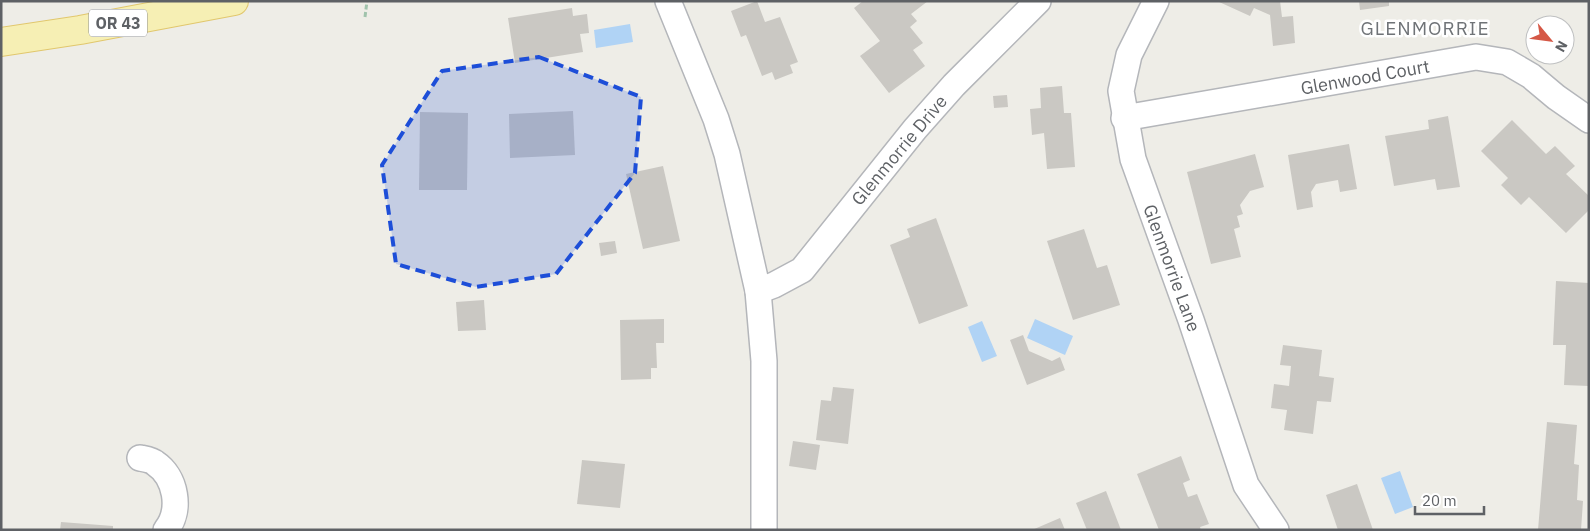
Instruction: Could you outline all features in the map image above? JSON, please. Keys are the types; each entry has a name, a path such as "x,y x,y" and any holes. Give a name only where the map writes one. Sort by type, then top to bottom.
{"main road":[{"name":"OR 43","path":"1,42 80,30 234,1"}],"street":[{"path":"668,1 716,119 728,154 758,291 764,361 764,530"},
{"name":"Glenmorrie Drive","path":"758,291 802,270 922,121 954,85 1038,1"},
{"name":"Glenmorrie Lane","path":"1156,1 1129,54 1121,91 1124,118 1133,159 1191,320 1246,484 1276,530"},
{"name":"Glenwood Court","path":"1124,118 1476,57 1507,62 1532,76 1556,97 1589,120"},
{"path":"140,458 155,462 172,482 175,507 170,524 166,530"}],"path":[{"path":"365,17 367,1"}],"highlighted area":[{"path":"539,57 641,97 635,173 556,274 476,287 396,264 382,165 442,71"}],"water":[{"path":"630,24 633,42 596,48 594,30"},
{"path":"1035,319 1073,336 1065,355 1027,338"},
{"path":"982,321 997,356 982,362 968,327"},
{"path":"1400,471 1413,507 1395,514 1381,478"}],"building":[{"path":"757,1 765,22 780,17 798,62 790,65 793,73 775,80 772,72 762,76 746,35 741,37 731,11"},
{"path":"863,1 928,1 911,14 917,21 910,27 923,43 913,50 925,66 889,93 860,56 880,41 854,8"},
{"path":"1217,1 1280,1 1282,17 1293,16 1295,43 1273,46 1270,15 1254,8 1250,16"},
{"path":"1359,1 1389,1 1389,6 1360,10"},
{"path":"572,8 573,16 587,14 589,33 580,34 583,52 515,63 508,18"},
{"path":"1062,86 1064,113 1071,113 1075,167 1047,169 1044,133 1032,135 1030,109 1041,108 1040,88"},
{"path":"1007,95 1008,107 994,108 993,96"},
{"path":"573,111 575,155 510,158 509,114"},
{"path":"420,112 468,113 467,190 419,190"},
{"path":"1448,116 1460,187 1437,190 1435,179 1394,186 1385,136 1429,129 1428,120"},
{"path":"1512,120 1546,154 1555,146 1575,166 1566,174 1589,196 1589,210 1566,233 1529,197 1521,205 1501,185 1508,178 1481,151"},
{"path":"1349,144 1357,189 1340,192 1338,180 1316,184 1311,192 1313,207 1297,210 1288,155"},
{"path":"1255,154 1264,187 1250,191 1240,205 1243,214 1237,216 1240,227 1234,229 1241,257 1211,264 1187,172"},
{"path":"663,166 680,241 643,249 626,174"},
{"path":"936,218 968,306 919,324 890,245 910,237 907,229"},
{"path":"1084,229 1097,268 1107,265 1120,305 1073,320 1047,241"},
{"path":"615,241 617,253 601,256 599,243"},
{"path":"1556,281 1589,283 1589,386 1564,385 1566,345 1553,345"},
{"path":"484,300 486,330 458,331 456,302"},
{"path":"664,319 664,343 656,343 657,368 651,368 651,379 621,380 620,320"},
{"path":"1023,335 1029,351 1052,361 1060,357 1065,370 1027,385 1010,340"},
{"path":"1283,345 1322,350 1319,376 1334,378 1331,402 1317,401 1313,434 1284,430 1287,410 1271,408 1274,384 1289,386 1291,366 1280,365"},
{"path":"833,387 854,389 848,444 816,440 821,400 831,401"},
{"path":"1547,422 1577,425 1574,464 1579,465 1577,500 1583,501 1581,530 1538,530"},
{"path":"793,441 820,445 816,470 789,466"},
{"path":"1181,456 1190,480 1183,483 1188,497 1197,494 1209,524 1200,527 1201,530 1159,530 1137,474"},
{"path":"582,460 625,464 620,508 577,504"},
{"path":"1357,484 1373,530 1338,530 1326,495"},
{"path":"1106,491 1121,530 1087,530 1076,503"},
{"path":"1060,518 1065,530 1032,530"},
{"path":"61,522 113,526 113,530 60,530"}],"district":[{"name":"GLENMORRIE","path":"1425,28"}]}
